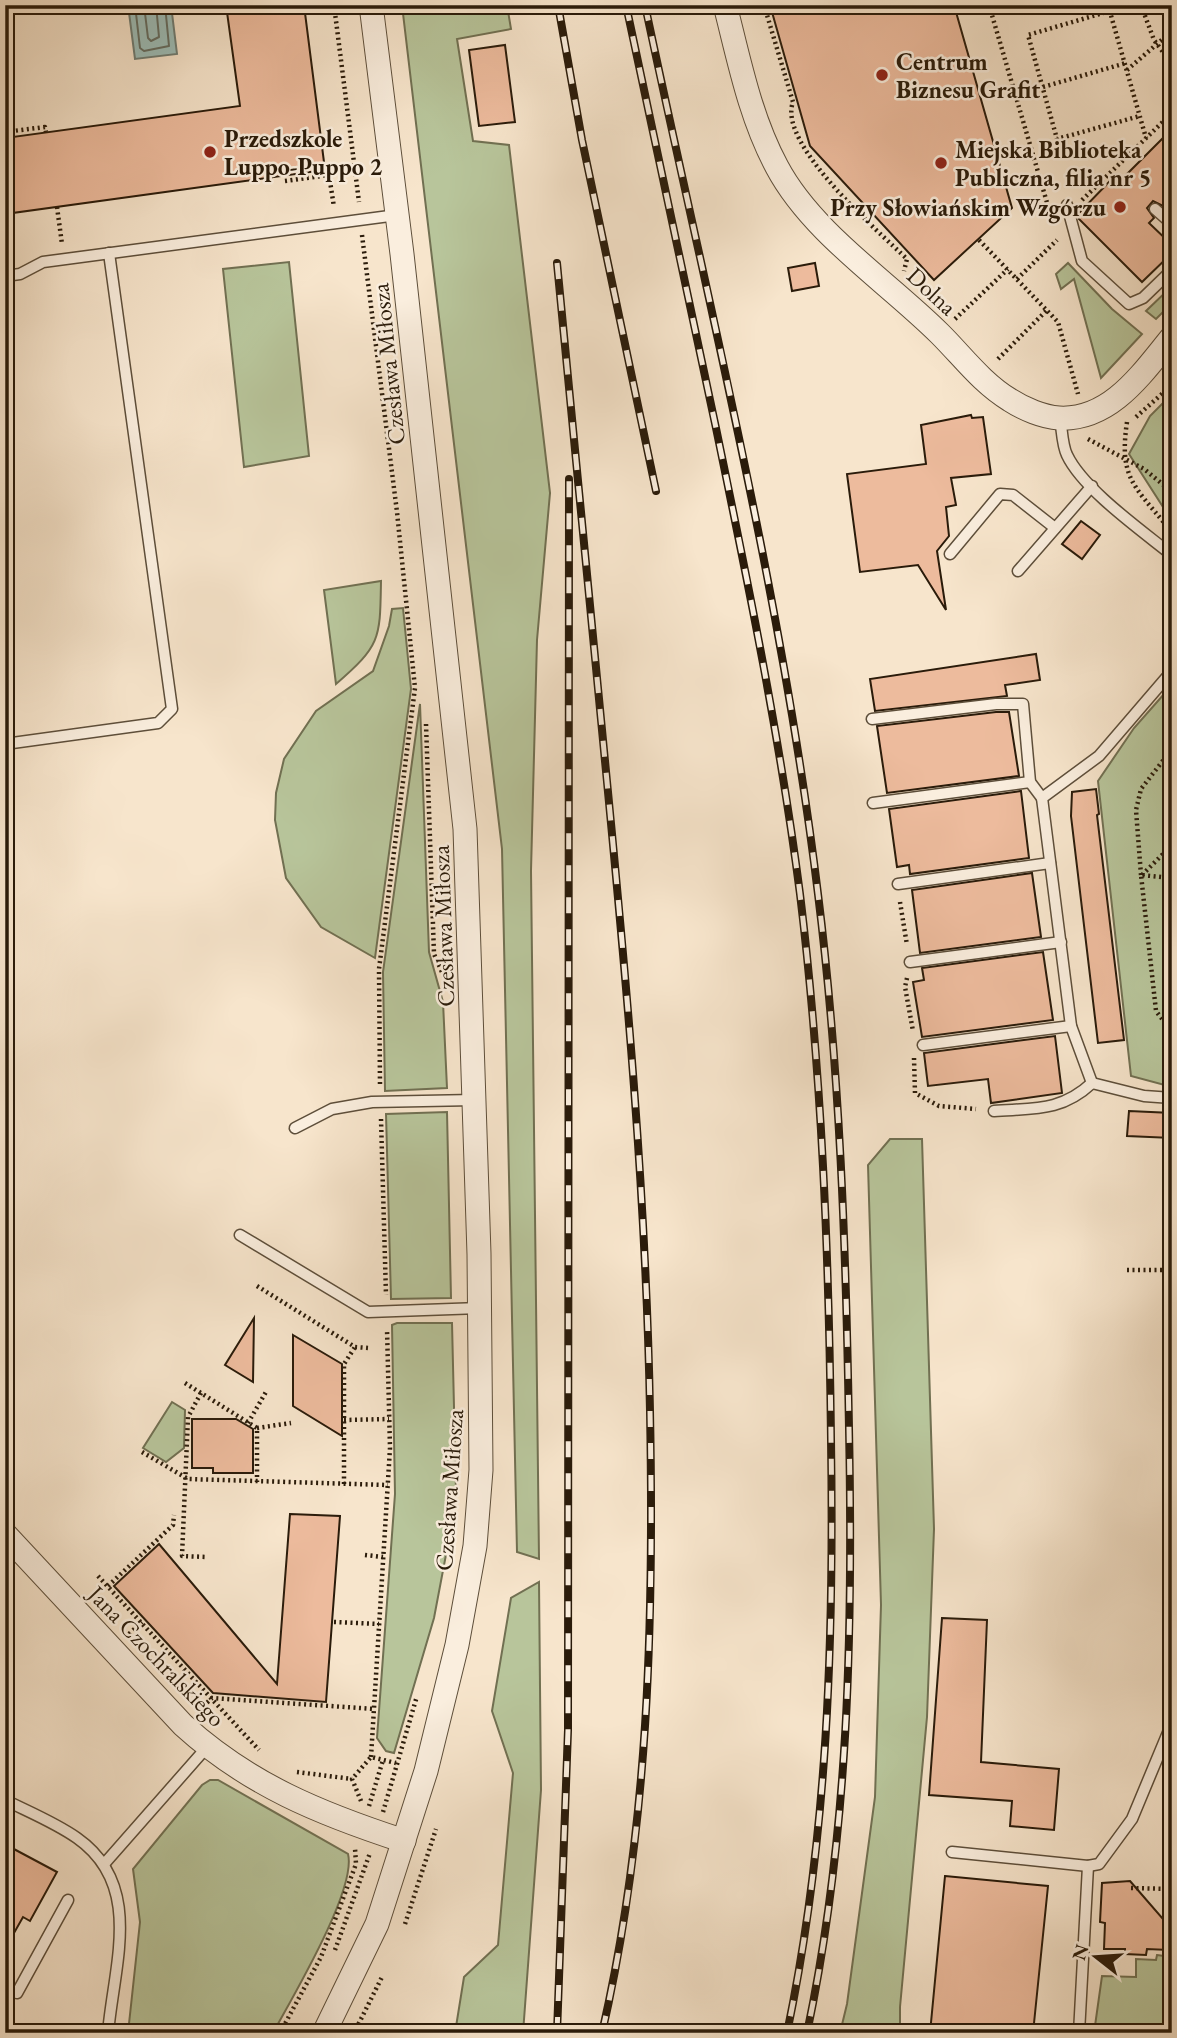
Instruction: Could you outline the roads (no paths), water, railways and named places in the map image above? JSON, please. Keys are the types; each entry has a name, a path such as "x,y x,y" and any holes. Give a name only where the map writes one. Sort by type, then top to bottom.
{"street":[{"name":"Czesława Miłosza","path":"324,2033 377,1924 444,1704 475,1546 481,1470 480,1308 465,829 371,5"},
{"name":"Dolna","path":"725,5 752,109 777,168 807,211 940,334 977,375 1009,400 1035,412 1060,418"},
{"path":"1060,418 1084,415 1105,406 1130,387 1172,337"},
{"name":"Jana Czochralskiego","path":"5,1534 206,1746 290,1799 404,1841"}],"lane":[{"path":"1067,205 1082,261 1116,296 1129,304 1143,298 1172,271"},
{"path":"1155,209 1172,224"},
{"path":"5,276 20,274 43,262 397,215"},
{"path":"5,744 158,723 172,709 109,253"},
{"path":"1060,418 1065,452 1076,470 1172,555"},
{"path":"1018,572 1092,485"},
{"path":"950,554 1000,494 1013,495 1055,528"},
{"path":"1042,798 1099,756 1172,671"},
{"path":"872,719 996,704 1023,704 1030,782 1042,798 1071,1026 1092,1083"},
{"path":"873,803 1030,782"},
{"path":"898,884 1050,863"},
{"path":"909,962 1061,942"},
{"path":"923,1045 1071,1026"},
{"path":"1092,1083 1144,1096 1172,1098"},
{"path":"993,1111 1053,1107 1075,1099 1092,1083"},
{"path":"295,1128 332,1109 381,1101 474,1100"},
{"path":"240,1235 368,1312 480,1308"},
{"path":"951,1852 1088,1866 1099,1864 1132,1819 1172,1723"},
{"path":"105,1863 206,1746"},
{"path":"5,1800 76,1837 105,1863 119,1901 121,1925 108,2033"},
{"path":"1079,2033 1088,1866"},
{"path":"5,1987 17,1993 68,1900"}],"water":[{"path":"128,5 171,5 177,54 135,59"}],"railway":[{"path":"558,5 582,140 656,491"},
{"path":"626,5 716,428 762,661 792,836 814,1030 823,1166 830,1371 832,1514 829,1663 826,1737 812,1885 787,2033"},
{"path":"645,5 741,448 785,671 818,894 832,1027 846,1294 850,1504 849,1656 840,1807 832,1883 807,2033"},
{"path":"557,263 627,1004 640,1166 648,1329 651,1568 645,1724 630,1879 602,2033"},
{"path":"557,2033 568,1730 569,479"}],"place":[{"name":"Centrum Biznesu Grafit","path":"882,75"},
{"name":"Przedszkole Luppo-Puppo 2","path":"210,152"},
{"name":"Miejska Biblioteka Publiczna, filia nr 5","path":"941,163"},
{"name":"Przy Słowiańskim Wzgórzu","path":"1120,207"}]}
